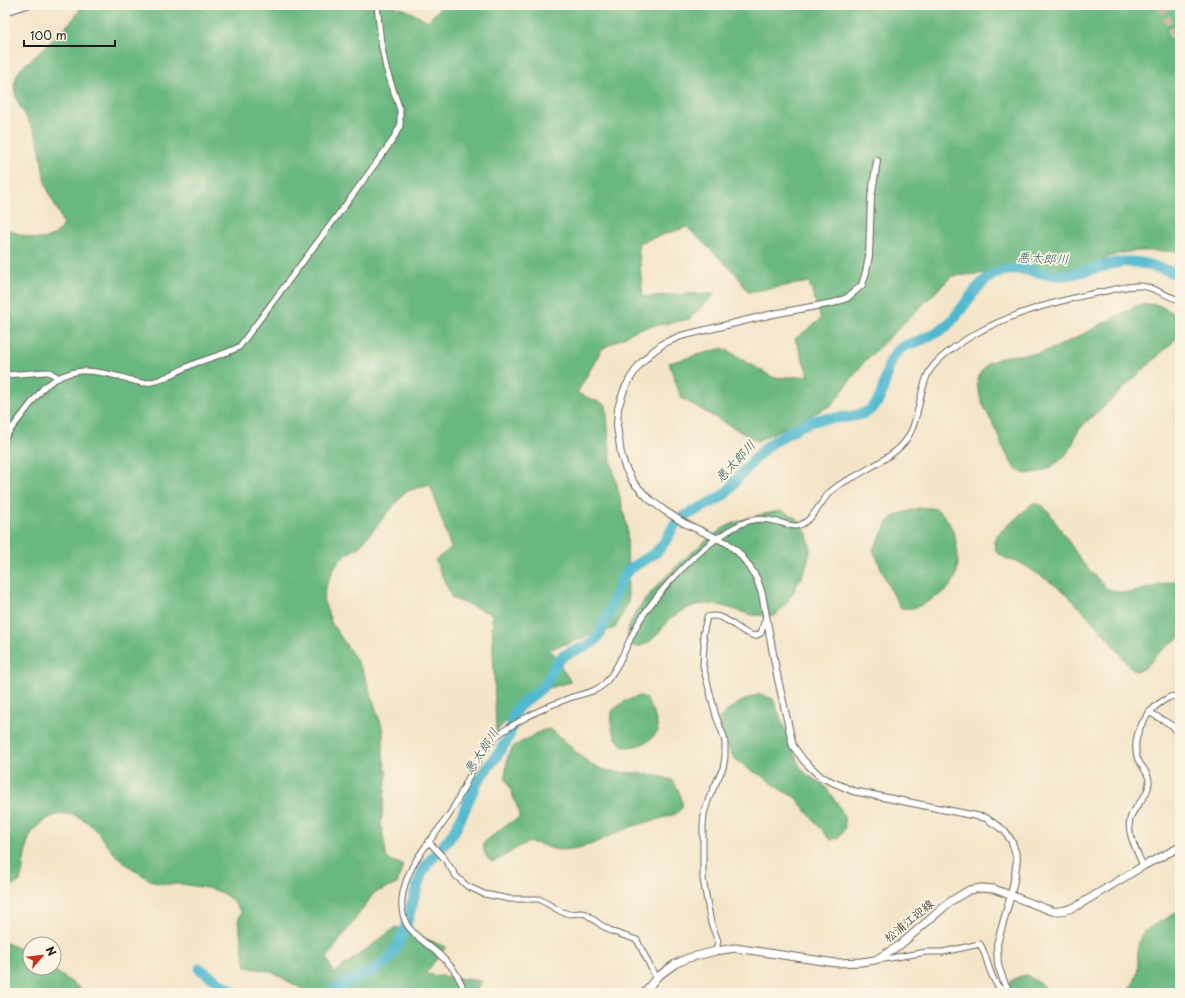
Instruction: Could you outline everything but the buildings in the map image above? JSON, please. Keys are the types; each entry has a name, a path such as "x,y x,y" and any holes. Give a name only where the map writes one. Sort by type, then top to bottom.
{"main road":[{"name":"松浦江迎線","path":"644,993 657,977 674,964 688,958 735,948 836,963 875,960 900,945 951,901 969,890 981,888 994,889 1052,911 1064,911 1077,906 1143,866 1180,847"}],"street":[{"path":"5,12 27,5"},
{"path":"5,437 44,387 69,373 86,370 104,372 142,383 154,381 238,347 352,196 392,141 400,126 400,110 387,75 382,50 377,5"},
{"path":"877,161 871,198 869,256 862,285 847,298 833,303 773,314 681,336 664,343 640,364 624,390 618,408 617,426 620,454 633,482 648,498 665,511 716,539 727,543 738,552 750,567 757,579 762,594 777,674 793,746 804,761 821,777 853,791 986,818 1005,831 1012,842 1017,858 1011,895 997,944 998,965 1009,993"},
{"path":"465,993 454,970 444,959 415,935 403,918 404,892 411,866 450,813 476,763 486,748 498,735 507,728 539,711 568,698 591,691 604,684 614,669 639,622 661,591 716,539 750,520 764,518 795,526 803,523 813,515 829,493 838,486 886,458 901,446 908,438 913,427 927,374 946,354 973,335 992,325 1062,301 1131,286 1152,288 1170,298 1180,300"},
{"path":"5,375 50,372 59,378"},
{"path":"716,951 718,941 710,917 703,879 703,826 704,814 709,798 723,768 725,744 705,679 703,666 703,634 707,617 714,615 722,617 748,635 755,636 761,632 766,616"},
{"path":"1143,866 1133,842 1130,829 1130,820 1134,810 1149,789 1150,780 1137,756 1137,741 1143,721 1149,712 1169,697 1180,696"},
{"path":"1149,712 1173,726 1180,738"},
{"path":"428,841 444,858 456,876 467,886 484,894 510,899 538,899 562,912 569,914 586,914 612,932 637,940 654,974 657,977"},
{"path":"875,960 927,952 943,952 980,944 998,987 1009,993"}],"green space":[{"path":"82,5 390,6 405,10 428,21 443,5 1180,5 1180,251 1143,251 1122,253 1064,277 1053,278 1040,276 1027,270 952,276 864,362 832,405 757,441 681,398 669,363 723,348 774,378 809,376 795,339 821,319 809,282 748,292 737,275 687,227 638,243 643,297 685,294 715,294 689,319 638,329 602,349 577,393 606,405 611,461 627,526 628,604 615,628 550,649 571,682 533,692 496,732 492,614 452,598 435,560 451,548 430,484 405,492 360,546 346,555 335,566 326,586 323,599 332,624 364,674 383,730 383,756 387,775 381,823 387,859 403,865 397,884 374,893 327,958 333,974 396,927 446,947 425,974 482,981 475,993 309,993 272,972 246,967 238,921 241,912 228,897 207,888 182,884 161,884 151,880 119,858 94,828 82,818 74,815 63,814 54,816 38,825 32,832 27,843 20,881 5,891 5,228 29,237 44,239 51,237 58,232 63,224 48,190 38,140 17,100 15,82 20,69 36,56 71,21"},
{"path":"1146,304 1158,305 1176,314 1179,325 1176,339 1087,421 1078,431 1071,448 1063,458 1051,467 1039,472 1025,474 1015,469 1003,448 996,430 982,403 977,385 979,375 988,363 1006,356 1041,353 1074,339 1135,306"},
{"path":"1033,503 1042,505 1048,511 1083,563 1106,588 1117,592 1130,593 1180,580 1180,637 1160,652 1144,668 1136,671 1128,665 1112,643 1061,589 1021,563 1007,559 996,552 994,542 997,535"},
{"path":"919,508 935,509 944,515 949,523 956,543 958,565 953,582 946,591 919,606 912,608 901,608 889,587 873,549 890,519 899,514"},
{"path":"781,511 794,517 800,522 810,544 810,552 804,572 793,593 775,616 753,615 724,606 702,604 690,607 680,612 669,620 654,638 646,644 634,647 629,640 628,635 632,619 653,590 697,548 728,526 751,517"},
{"path":"760,694 773,699 800,767 806,774 824,785 839,806 844,816 845,828 838,838 830,840 795,797 781,790 763,776 750,770 733,757 720,734 719,721 721,717 732,707 748,698"},
{"path":"640,696 646,698 655,718 658,731 651,739 643,744 623,747 616,738 612,727 612,711 625,701"},
{"path":"550,729 584,759 597,767 617,772 648,774 672,780 681,797 682,808 676,814 617,832 584,847 559,850 537,843 527,843 492,862 485,854 484,843 504,826 519,818 517,806 505,776 508,755 514,746 543,730"},
{"path":"1180,911 1180,993 1125,993 1133,984 1136,977 1138,966 1138,944 1142,934 1154,925"},
{"path":"5,942 22,950 22,976 62,976 87,993 5,993"},
{"path":"1026,975 1041,985 1048,993 1002,993 1006,986 1012,981 1018,977"}],"waterway":[{"name":"悪太郎川","path":"329,993 336,988 375,970 382,965 395,950 405,928 423,871 453,833 478,781 507,740 511,730 513,715 516,710 543,687 557,662 562,657 569,652 582,648 593,642 601,630 623,577 630,569 651,556 659,549 677,522 691,512 724,495 764,450 788,432 817,420 850,417 865,413 871,409 881,396 890,363 899,350 943,329 950,323 981,284 997,273 1006,270 1020,269 1046,274 1063,275 1080,273 1122,262 1136,262 1180,275"},
{"name":"悪太郎川","path":"200,969 236,993"}],"tunnel":[{"path":"1159,5 1180,42"}]}
